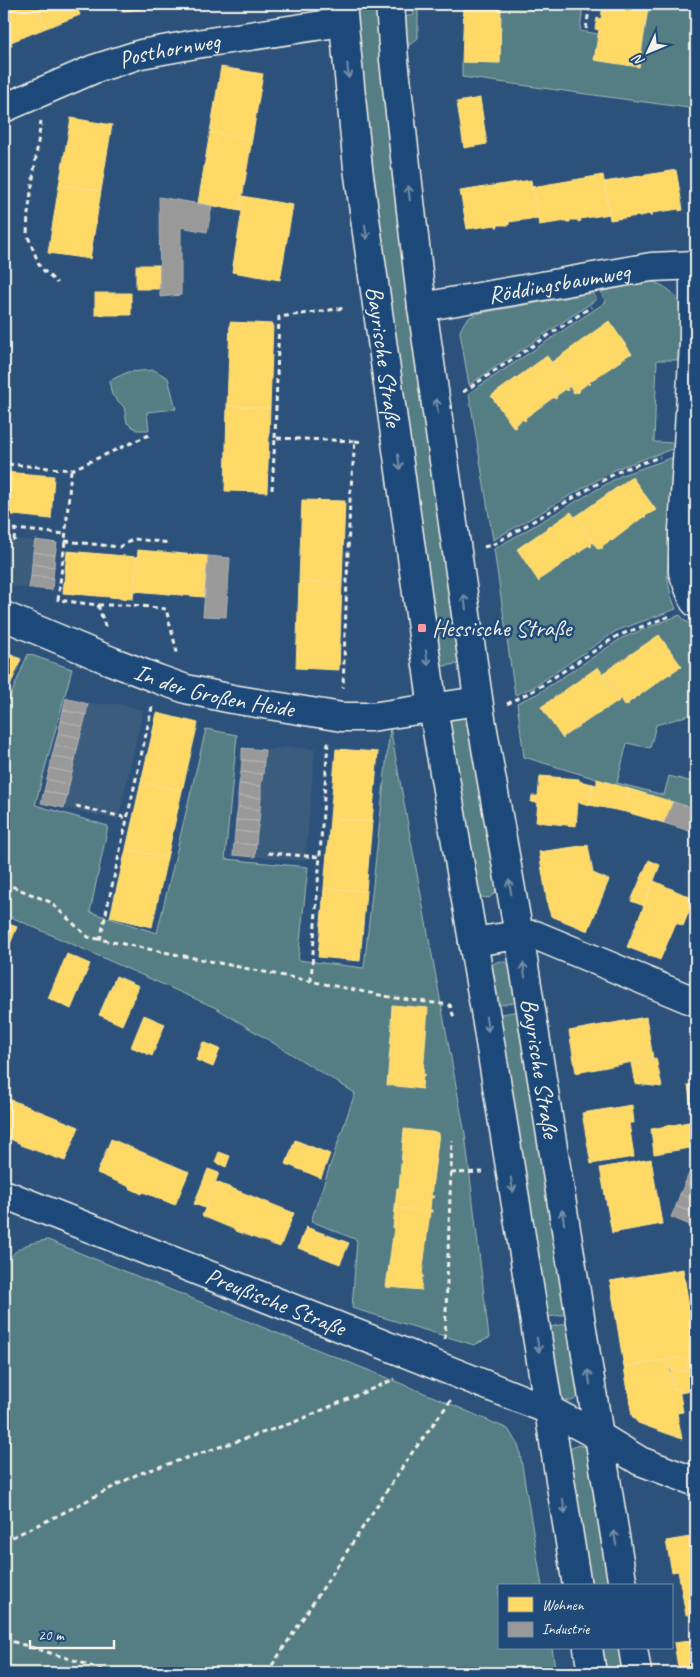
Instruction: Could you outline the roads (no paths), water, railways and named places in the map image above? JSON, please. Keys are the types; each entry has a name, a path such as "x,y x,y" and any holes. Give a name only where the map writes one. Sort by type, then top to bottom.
{"street":[{"name":"Bayrische Straße","path":"390,4 394,60 422,307 478,701 519,935 623,1584"},
{"name":"Bayrische Straße","path":"343,13 358,168 369,253 434,708 577,1584"},
{"name":"Posthornweg","path":"4,108 94,69 141,54 343,13"},
{"name":"Röddingsbaumweg","path":"422,307 651,267 695,265"},
{"path":"695,265 694,343 683,530 683,572 695,602"},
{"name":"In der Großen Heide","path":"4,616 158,679 186,689 232,699 336,716 371,717 434,708"},
{"path":"434,708 478,701"},
{"path":"473,942 519,935 535,935 696,1002"},
{"name":"Preußische Straße","path":"6,1200 549,1410"},
{"path":"549,1410 599,1436 640,1461 696,1482"},
{"path":"588,1650 592,1673"},
{"path":"633,1650 637,1673"}],"place":[{"name":"Hessische Straße","path":"422,628"}]}
